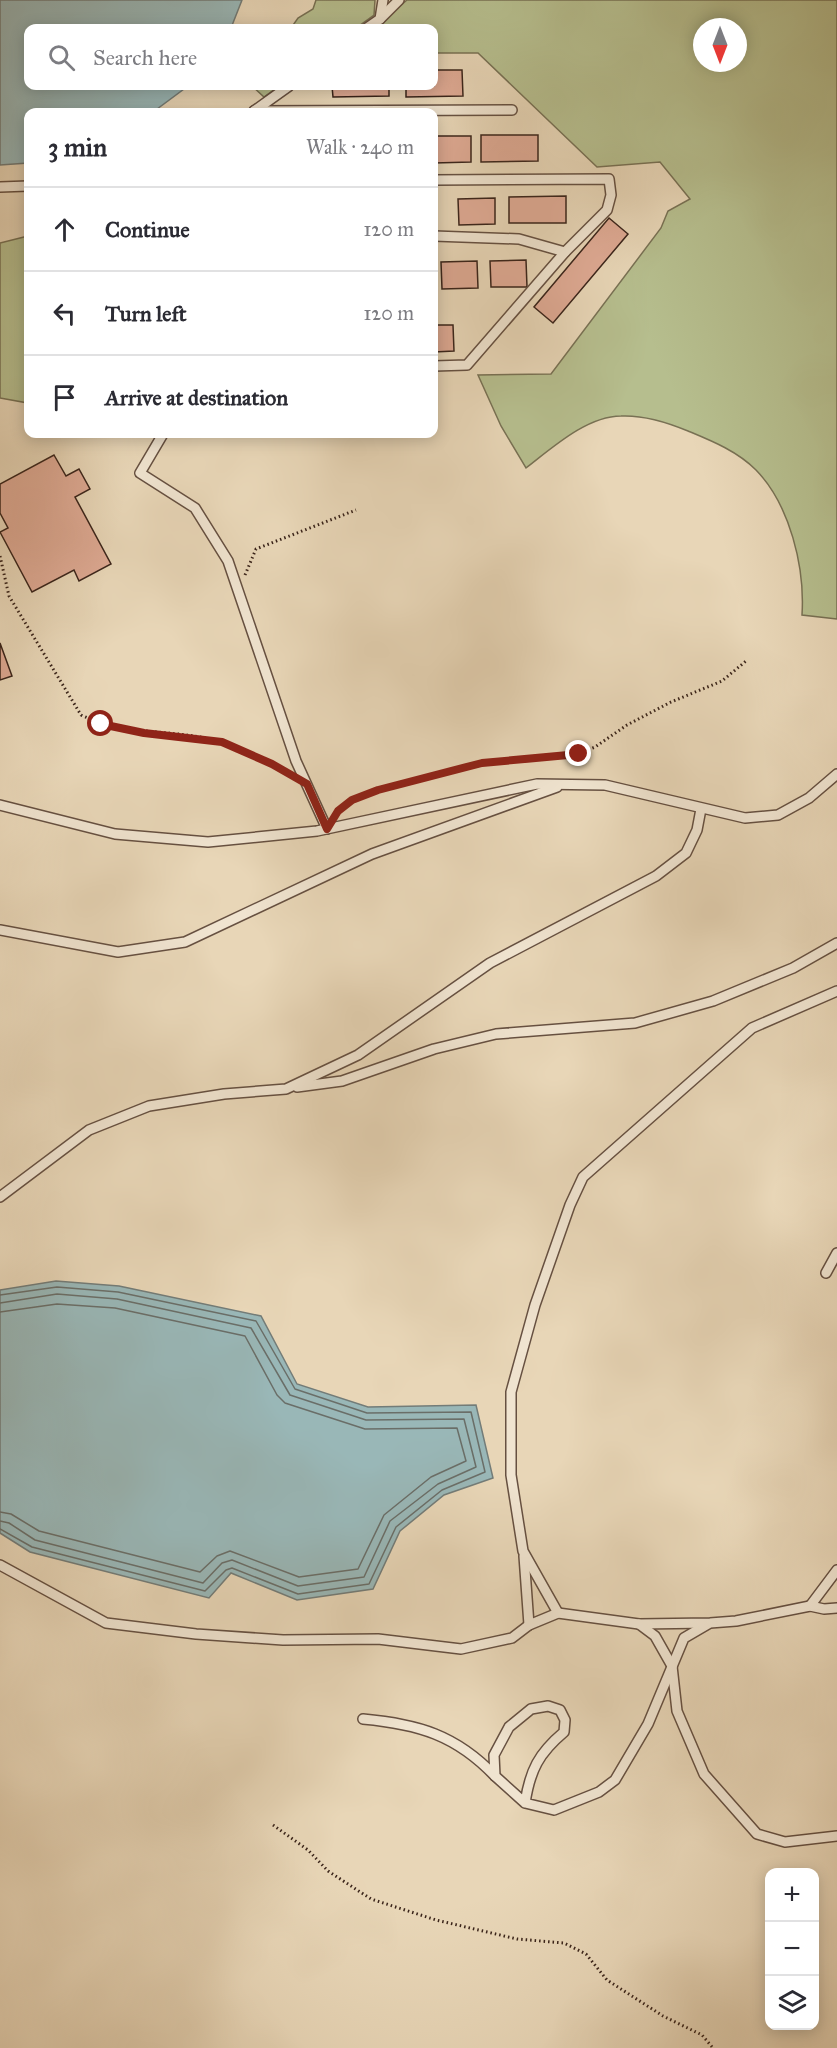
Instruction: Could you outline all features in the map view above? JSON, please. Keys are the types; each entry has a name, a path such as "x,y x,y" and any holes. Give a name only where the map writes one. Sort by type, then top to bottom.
{"lane":[{"path":"380,19 383,0"},
{"path":"373,24 399,0"},
{"path":"257,108 283,90"},
{"path":"438,111 512,110"},
{"path":"438,180 609,179 611,195 607,210 565,252 467,365 438,366"},
{"path":"0,187 24,186"},
{"path":"438,236 519,239 565,252"},
{"path":"161,438 140,473 195,508 228,561 269,685 327,829"},
{"path":"0,805 115,834 208,842 327,829 537,784 605,785 746,818 778,814 809,798 837,774"},
{"path":"0,930 118,952 185,942 372,854 565,784"},
{"path":"286,1089 358,1055 490,963 656,876 686,853 697,830 701,809"},
{"path":"0,1197 88,1130 149,1106 225,1094 342,1081 434,1049 496,1034 635,1023 713,1001 793,968 837,943"},
{"path":"529,1625 523,1551 511,1475 511,1392 535,1305 570,1205 584,1177 752,1028 837,991"},
{"path":"826,1273 837,1253"},
{"path":"523,1551 558,1613"},
{"path":"0,1565 106,1623 196,1634 283,1640 378,1639 461,1649 512,1638 529,1625 558,1613 639,1624 710,1623 736,1621 810,1606 824,1609 837,1608"},
{"path":"810,1606 837,1570"},
{"path":"363,1719 397,1722 438,1733 474,1754 525,1803 554,1810 599,1792 615,1780 648,1724 684,1638 710,1623"},
{"path":"639,1624 655,1636 672,1666 677,1711 704,1774 757,1834 785,1842 837,1836"},
{"path":"495,1776 494,1755 509,1727 531,1708 548,1706 560,1710 565,1720 564,1732 551,1743 532,1769 525,1803"}],"path":[{"path":"238,592 256,549 356,510"},
{"path":"0,556 9,596 81,715 101,724 144,733 222,742 272,764 307,784"},
{"path":"327,829 338,811 352,800 378,790 482,763 579,754 596,747 627,725 662,706 722,681 746,661"},
{"path":"273,1825 308,1850 328,1871 371,1899 436,1920 517,1939 564,1943 586,1954 607,1980 663,2016 702,2035 713,2048"}],"green space":[{"path":"316,0 375,0 374,15 362,24 294,24 298,18 313,9"},
{"path":"407,0 837,0 837,619 802,615 798,557 786,519 768,484 741,457 681,428 656,420 621,416 595,421 570,434 526,468 501,426 478,375 551,374 661,228 668,211 690,199 660,162 597,167 478,53 438,53 438,24 379,24"},
{"path":"256,90 274,90 264,97"},
{"path":"24,237 24,402 0,398 0,243"}],"water":[{"path":"0,0 242,0 233,24 24,24 24,90 183,90 158,108 24,108 24,163 0,165"},
{"path":"56,1281 119,1286 261,1316 297,1384 368,1407 476,1405 493,1478 444,1495 400,1531 373,1589 297,1600 231,1573 209,1598 30,1552 0,1533 0,1290"}],"building":[{"path":"438,70 462,70 463,96 406,97 406,90 438,90"},
{"path":"332,90 389,90 389,96 333,97"},
{"path":"481,135 538,135 538,161 481,162"},
{"path":"438,136 471,136 471,162 438,163"},
{"path":"566,196 566,223 509,223 509,197"},
{"path":"495,198 495,224 459,225 458,199"},
{"path":"609,218 628,234 553,323 534,307"},
{"path":"526,260 527,287 491,287 490,261"},
{"path":"477,261 478,288 442,289 441,262"},
{"path":"438,325 453,325 454,351 438,352"},
{"path":"54,455 66,476 79,469 90,489 75,497 111,564 79,581 74,570 32,592 0,532 8,528 0,513 0,484"},
{"path":"0,643 12,676 0,680"}],"route":[{"path":"101,724 144,733 181,735 222,742 272,764 307,784 327,829 338,811 352,800 378,790 482,763 579,754"}]}
